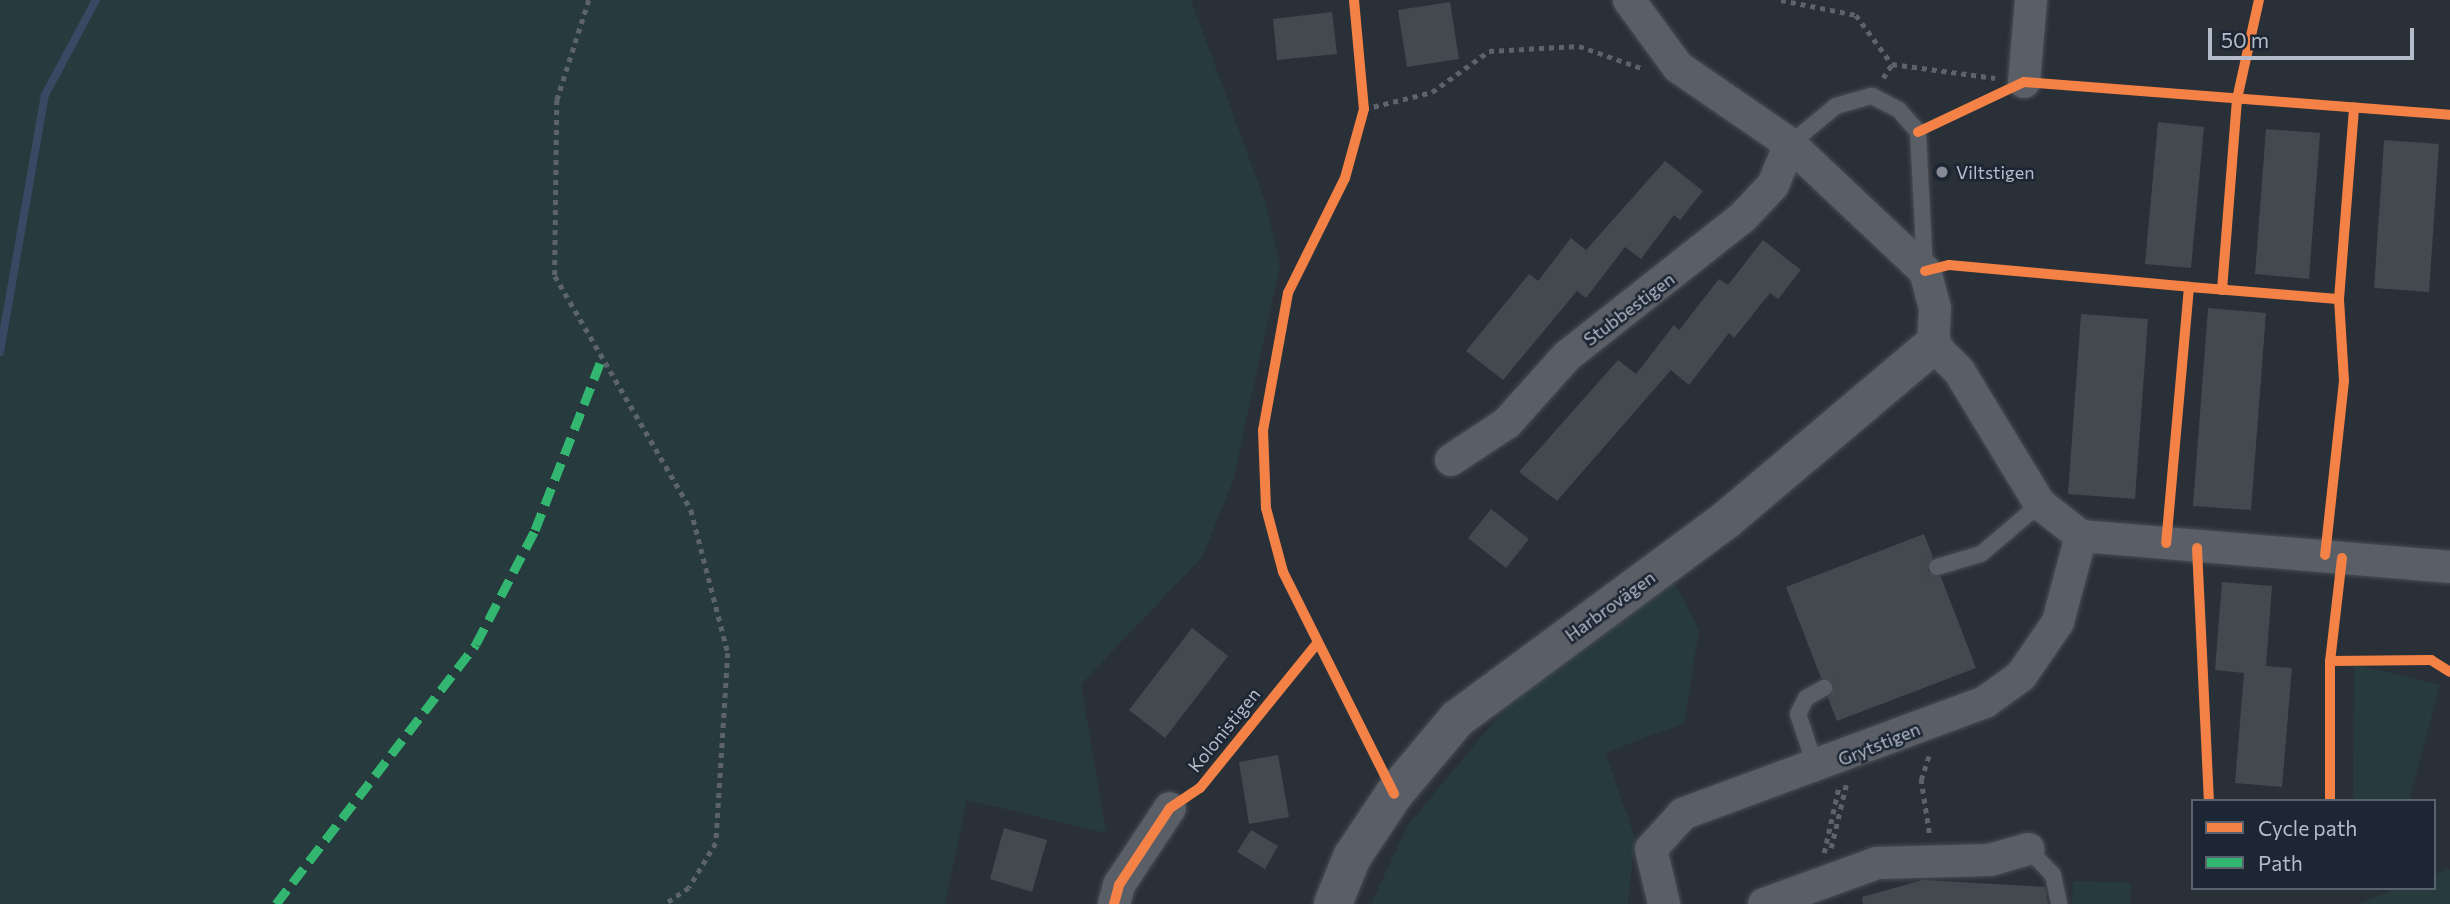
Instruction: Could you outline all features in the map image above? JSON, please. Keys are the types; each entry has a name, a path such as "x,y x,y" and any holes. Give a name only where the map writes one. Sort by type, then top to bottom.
{"street":[{"path":"1629,0 1678,67 1790,144 1925,271 1935,309 1933,345 1959,371 2040,504 2081,536 2450,567"},
{"path":"2024,82 2031,0"},
{"name":"Stubbestigen","path":"1451,460 1507,423 1567,356 1742,218 1773,185 1790,144"},
{"name":"Harbrovägen","path":"1333,904 1352,857 1394,794 1457,719 1726,520 1933,345"},
{"name":"Grytstigen","path":"1664,904 1651,849 1667,826 1683,814 1835,762 1985,702 2039,658 2058,622 2081,536"},
{"path":"1114,904 1119,885 1170,808"},
{"path":"1764,904 1877,863 1990,860 2028,849"}],"lane":[{"path":"1790,144 1836,106 1872,96 1899,110 1918,132 1925,271"},
{"path":"1937,567 1981,554 2040,504"},
{"path":"1824,688 1806,698 1798,714 1835,762"},
{"path":"2028,849 2053,875 2059,904"}],"path":[{"path":"589,0 557,100 555,276 691,510 727,653 716,843 689,888 664,904"},
{"path":"1354,0 1364,109 1345,178 1287,293 1263,430 1266,508 1283,572 1316,645 1394,794"},
{"path":"1780,0 1856,15 1892,64 2024,82"},
{"path":"1364,109 1432,92 1489,51 1523,46 1579,46 1651,73"},
{"path":"1928,824 1921,780 1940,720"},
{"path":"1826,881 1835,762"},
{"path":"1826,881 1835,762"}],"green space":[{"path":"0,0 1191,0 1265,201 1280,266 1233,481 1202,557 1081,684 1106,833 967,800 945,904 0,904"},
{"path":"1669,572 1699,630 1684,723 1605,753 1635,837 1628,904 1371,904 1408,825 1518,693"},
{"path":"2354,664 2440,685 2410,799 2353,799"},
{"path":"2450,869 2450,904 2357,904 2394,890 2436,890 2436,874"},
{"path":"2073,881 2131,883 2130,904 2072,904"}],"building":[{"path":"1450,2 1459,59 1407,67 1398,10"},
{"path":"1332,12 1337,54 1277,60 1273,19"},
{"path":"2158,122 2204,127 2191,268 2145,264"},
{"path":"2266,129 2320,133 2309,279 2255,274"},
{"path":"2384,140 2439,144 2429,292 2374,288"},
{"path":"1665,161 1703,191 1680,220 1674,215 1641,259 1625,247 1586,298 1577,291 1503,380 1466,351 1529,274 1538,281 1571,238 1586,250"},
{"path":"1763,240 1801,270 1778,299 1770,293 1734,338 1729,333 1689,385 1671,370 1557,501 1519,472 1618,360 1636,374 1674,325 1679,330 1719,279 1728,285"},
{"path":"2208,308 2266,313 2251,510 2193,506"},
{"path":"2081,314 2148,319 2135,499 2068,494"},
{"path":"1491,509 1529,539 1506,568 1468,538"},
{"path":"1924,534 1933,557 1927,571 1941,577 1976,668 1837,721 1828,698 1833,684 1821,678 1786,587"},
{"path":"2222,582 2272,586 2266,666 2292,668 2282,787 2235,783 2244,673 2215,670"},
{"path":"1192,628 1228,656 1165,738 1129,710"},
{"path":"1278,755 1289,817 1249,824 1239,762"},
{"path":"1004,828 1047,840 1032,892 990,879"},
{"path":"1251,830 1278,846 1265,869 1237,852"},
{"path":"1923,880 2045,887 2048,904 1863,904 1862,897"}],"waterway":[{"path":"0,352 45,95 96,0"}],"marked path":[{"path":"276,904 476,644 535,530 600,363"}],"cycle path":[{"path":"1354,0 1364,109 1345,178 1288,293 1263,430 1266,508 1283,572 1394,794"},
{"path":"2222,290 2237,99 2259,0"},
{"path":"1918,132 2024,82 2450,115"},
{"path":"2339,299 2354,108"},
{"path":"1925,271 1949,265 2189,287 2166,543"},
{"path":"2189,287 2339,299 2344,381 2325,555"},
{"path":"2197,548 2209,799"},
{"path":"2342,558 2330,661 2431,660 2450,672"},
{"name":"Kolonistigen","path":"1114,904 1119,885 1170,808 1200,788 1316,645"},
{"path":"2330,661 2330,799"}],"place":[{"name":"Viltstigen","path":"1942,172"}]}
